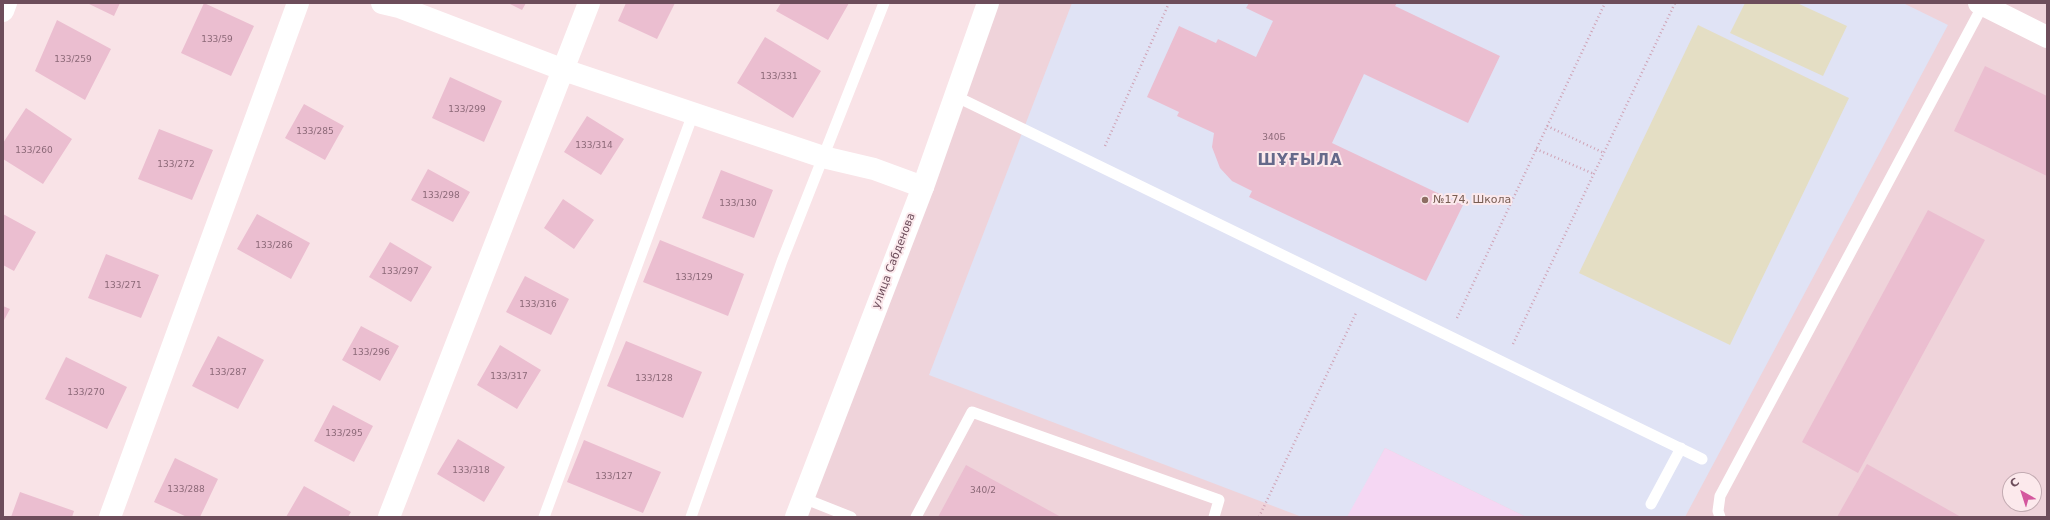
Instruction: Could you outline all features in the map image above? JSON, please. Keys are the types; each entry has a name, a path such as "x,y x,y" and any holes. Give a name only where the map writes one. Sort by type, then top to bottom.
{"street":[{"path":"3,11 6,3"},
{"path":"110,517 298,3"},
{"path":"382,3 399,7 564,70 823,157 874,169 923,187"},
{"path":"389,517 589,3"},
{"name":"улица Сабденова","path":"800,508 923,187 988,3"},
{"path":"1981,4 2047,37"}],"lane":[{"path":"691,517 782,261 884,3"},
{"path":"1720,517 1718,511 1720,496 1981,4"},
{"path":"955,96 1702,459"},
{"path":"544,517 694,114"},
{"path":"916,517 972,412 1219,500 1214,517"},
{"path":"1651,504 1681,448"},
{"path":"800,508 851,517"}],"path":[{"path":"1096,165 1169,3"},
{"path":"1449,336 1604,3"},
{"path":"1504,363 1675,3"},
{"path":"1547,126 1604,153"},
{"path":"1536,149 1594,174"},
{"path":"1258,517 1364,295"}],"shaded area":[{"name":"№174, Школа","path":"998,3 2047,3 2047,517 805,517"},
{"name":"№174, Школа","path":"1072,3 1903,3 1948,25 1685,517 1526,517 1385,448 1349,517 1302,517 929,375"},
{"path":"1745,3 1797,3 1847,26 1823,76 1730,33"},
{"path":"1698,25 1849,98 1730,345 1579,273"},
{"path":"1385,448 1526,517 1347,517"}],"building":[{"path":"87,3 120,3 114,16"},
{"path":"204,3 254,26 231,76 181,53"},
{"path":"508,3 526,3 522,10"},
{"path":"626,3 675,3 657,39 618,21"},
{"path":"781,3 849,3 828,40 776,11"},
{"path":"1249,3 1397,3 1395,6 1500,56 1468,123 1364,74 1332,143 1463,205 1426,281 1249,197 1252,191 1232,181 1220,168 1212,147 1214,133 1177,116 1179,112 1147,97 1179,26 1216,43 1218,39 1256,57 1273,21 1246,8"},
{"path":"57,20 111,49 85,100 35,71"},
{"path":"765,37 821,71 793,118 737,83"},
{"path":"1985,66 2047,96 2047,176 1954,131"},
{"path":"450,77 502,101 484,142 432,118"},
{"path":"304,104 344,126 325,160 285,138"},
{"path":"26,108 72,139 43,184 3,159 3,143"},
{"path":"587,116 624,139 601,175 564,152"},
{"path":"159,129 213,150 192,200 138,179"},
{"path":"428,169 470,192 453,222 411,200"},
{"path":"721,170 773,190 754,238 702,218"},
{"path":"563,199 594,220 574,249 544,228"},
{"path":"1928,210 1985,240 1858,473 1802,442"},
{"path":"3,214 36,232 14,271 3,265"},
{"path":"257,214 310,243 291,279 237,249"},
{"path":"660,240 744,274 728,316 643,282"},
{"path":"390,242 432,267 411,302 369,277"},
{"path":"106,254 159,275 141,318 88,298"},
{"path":"525,276 569,299 551,335 506,312"},
{"path":"3,306 10,309 3,322"},
{"path":"361,326 399,346 380,381 342,360"},
{"path":"218,336 264,360 238,409 192,386"},
{"path":"626,341 702,372 683,418 607,386"},
{"path":"500,345 541,370 517,409 477,385"},
{"path":"66,357 127,387 107,429 45,399"},
{"path":"333,405 373,426 354,462 314,441"},
{"path":"458,439 505,467 484,502 437,474"},
{"path":"584,440 661,472 643,513 567,482"},
{"path":"175,458 218,479 200,517 187,517 154,502"},
{"path":"1867,464 1961,517 1837,517"},
{"path":"966,465 1061,517 938,517"},
{"path":"304,486 351,512 348,517 286,517"},
{"path":"20,492 74,511 72,517 11,517"}],"place":[{"name":"№174, Школа","path":"1425,200"}],"district":[{"name":"ШҰҒЫЛА","path":"1300,161"}]}
